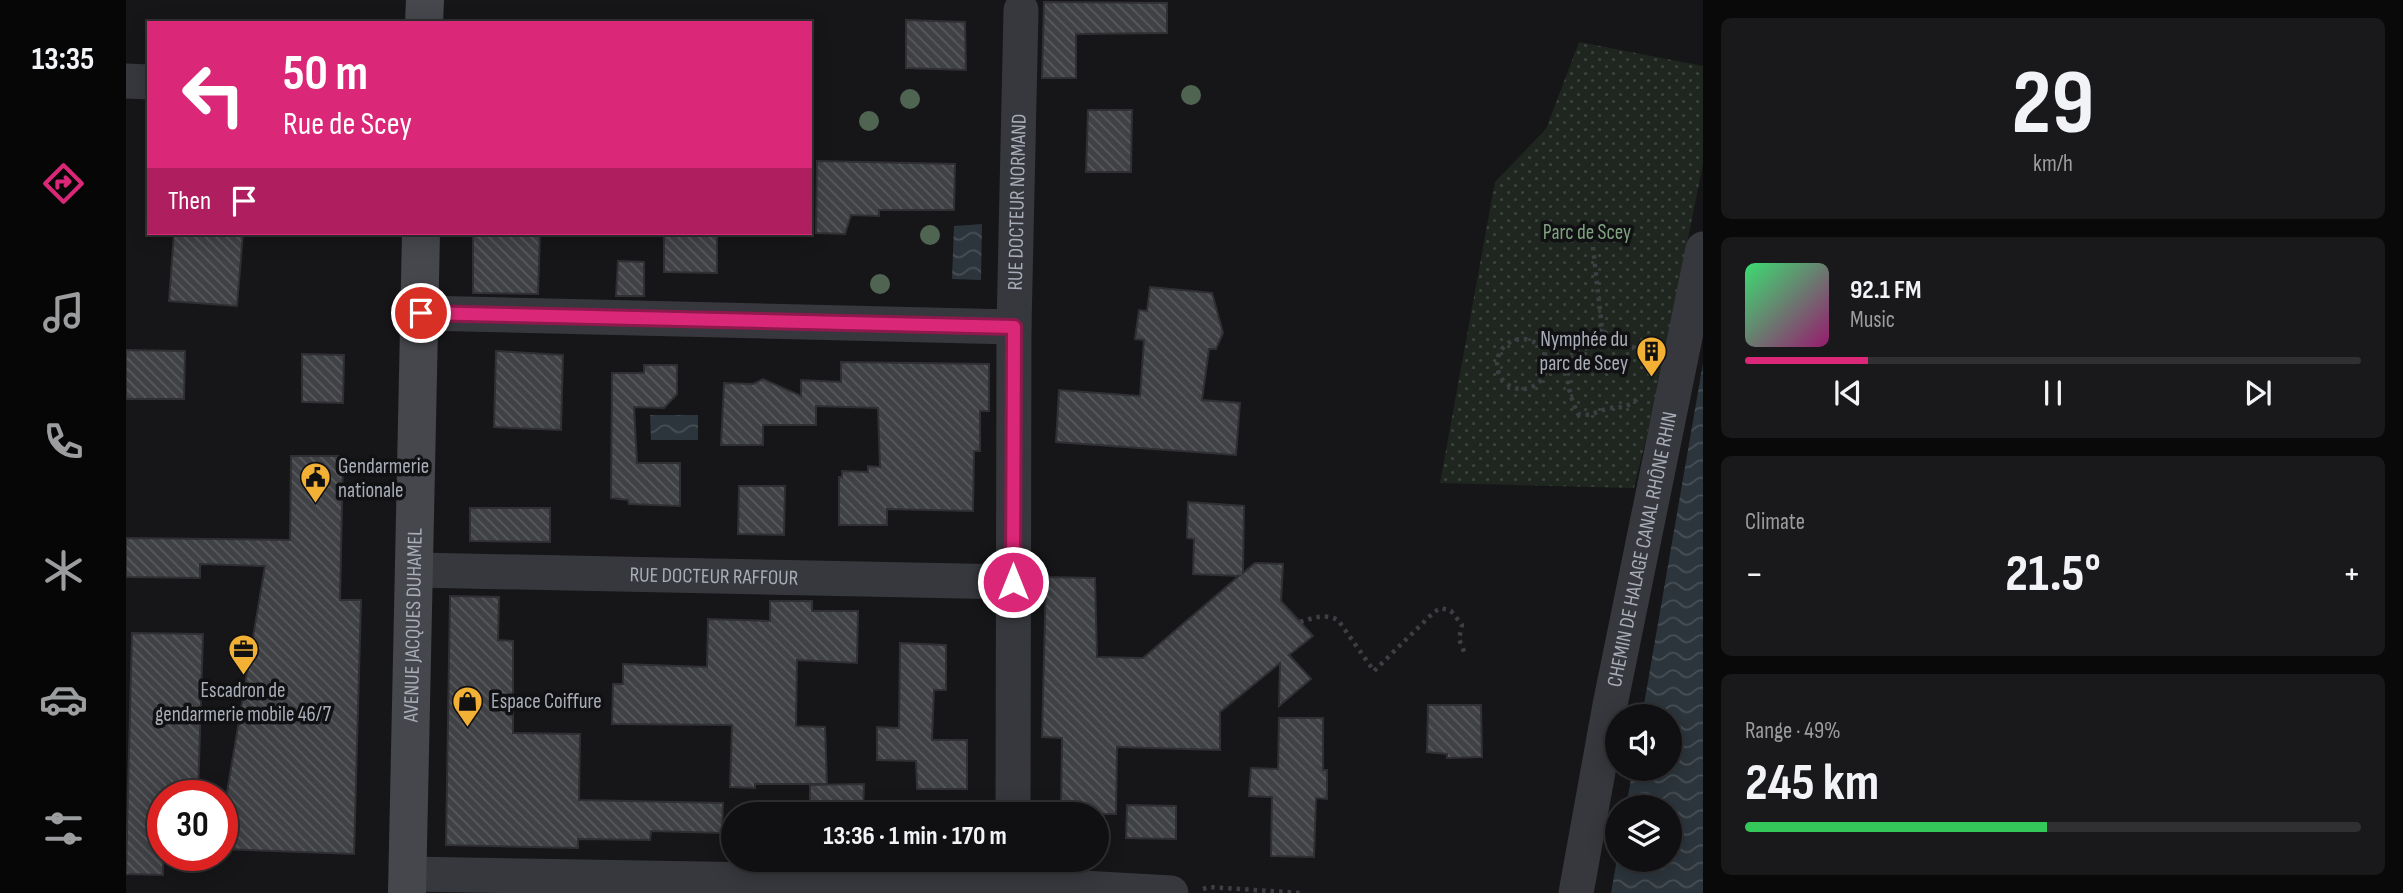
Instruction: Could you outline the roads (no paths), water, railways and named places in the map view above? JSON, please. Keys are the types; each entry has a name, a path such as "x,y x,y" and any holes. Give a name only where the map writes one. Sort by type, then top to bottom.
{"main road":[{"path":"424,21 425,0"},
{"name":"AVENUE JACQUES DUHAMEL","path":"408,884 421,235"}],"street":[{"name":"RUE DOCTEUR NORMAND","path":"1013,802 1014,327 1021,10"},
{"path":"126,81 147,82"},
{"name":"CHEMIN DE HALAGE CANAL RHÔNE RHIN","path":"1576,893 1610,705 1703,248"},
{"path":"421,313 1014,327"},
{"name":"RUE DOCTEUR RAFFOUR","path":"416,570 1013,582"},
{"path":"408,884 1013,872 1171,893"}],"water":[{"path":"982,224 981,280 952,279 954,226"},
{"path":"1703,363 1703,893 1611,893 1615,872 1682,872 1682,795 1628,795 1631,781 1682,781 1682,704 1644,704"},
{"path":"650,415 698,415 698,440 651,440"}],"place":[{"name":"Nymphée du parc de Scey","path":"1651,378"},
{"name":"Gendarmerie nationale","path":"315,505"},
{"name":"Escadron de gendarmerie mobile 46/7","path":"243,677"},
{"name":"Espace Coiffure","path":"468,728"}],"park label":[{"name":"Parc de Scey","path":"1587,232"}]}
